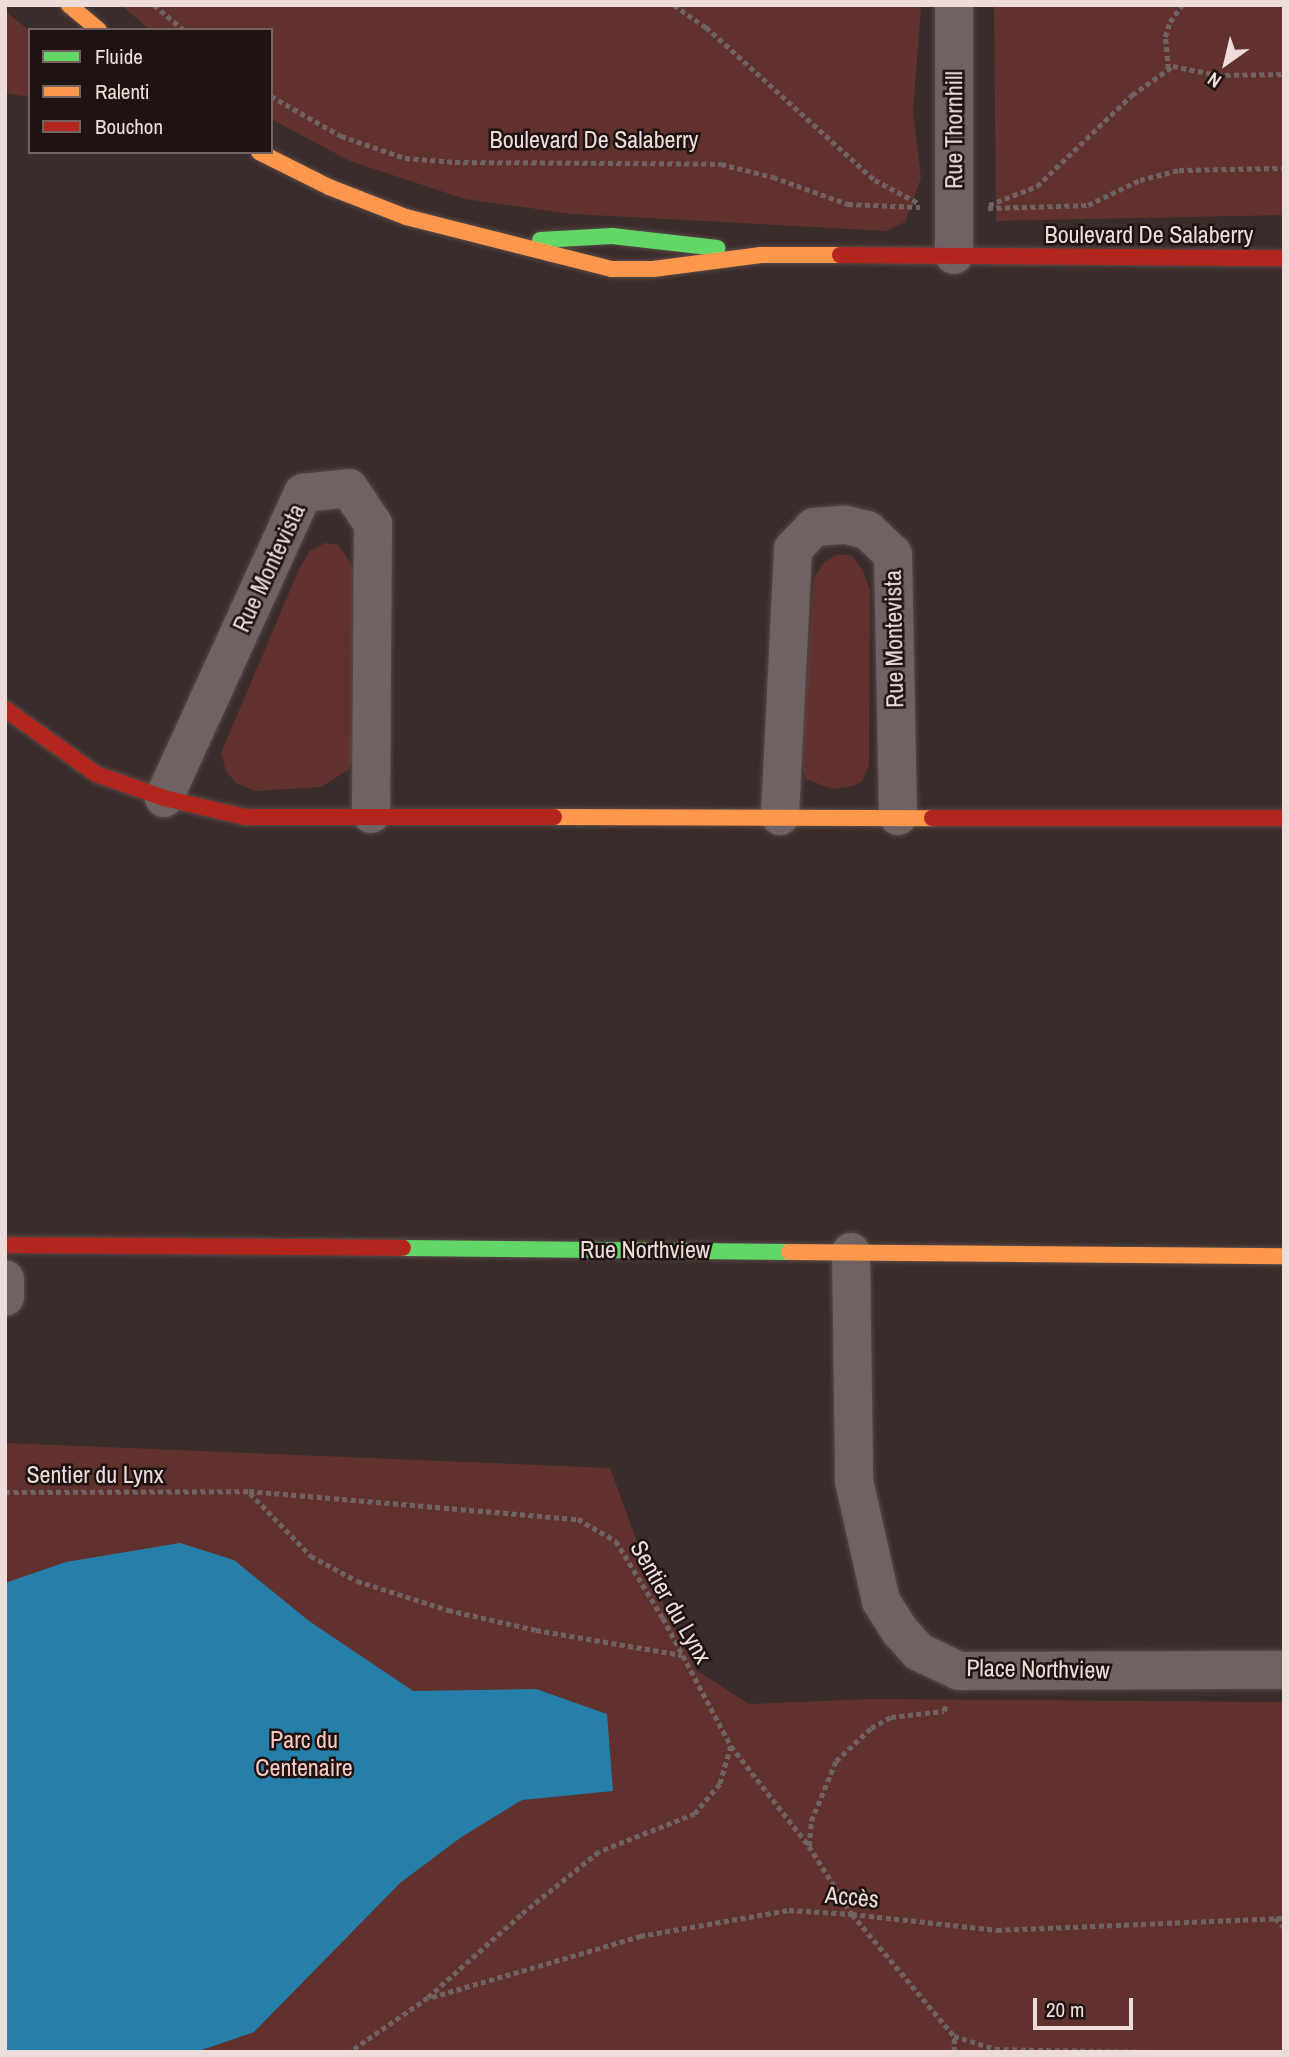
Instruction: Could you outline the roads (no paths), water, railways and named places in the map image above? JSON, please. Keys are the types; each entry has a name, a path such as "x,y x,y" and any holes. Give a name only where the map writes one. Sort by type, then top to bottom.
{"street":[{"path":"69,5 97,28"},
{"name":"Rue Thornhill","path":"954,5 954,256"},
{"name":"Boulevard De Salaberry","path":"263,154 329,187 382,209 460,232 514,242 612,269 653,269 761,255 1284,258"},
{"name":"Boulevard De Salaberry","path":"514,242 637,237 761,255"},
{"name":"Rue Montevista","path":"164,798 303,493 349,488 373,523 371,814"},
{"name":"Rue Montevista","path":"780,816 793,549 814,527 846,525 867,530 893,554 898,816"},
{"path":"5,709 96,774 164,798 245,817 371,814 1284,818"},
{"name":"Rue Northview","path":"5,1245 1284,1256"},
{"name":"Place Northview","path":"851,1252 854,1481 881,1601 900,1631 919,1652 959,1671 1284,1670"},
{"path":"5,1279 5,1297"}],"water":[{"path":"180,1543 234,1560 309,1621 413,1691 536,1689 607,1714 613,1791 522,1800 460,1838 400,1883 254,2032 196,2052 5,2052 5,1583 66,1562"}],"park label":[{"name":"Parc du Centenaire","path":"304,1754"}]}
